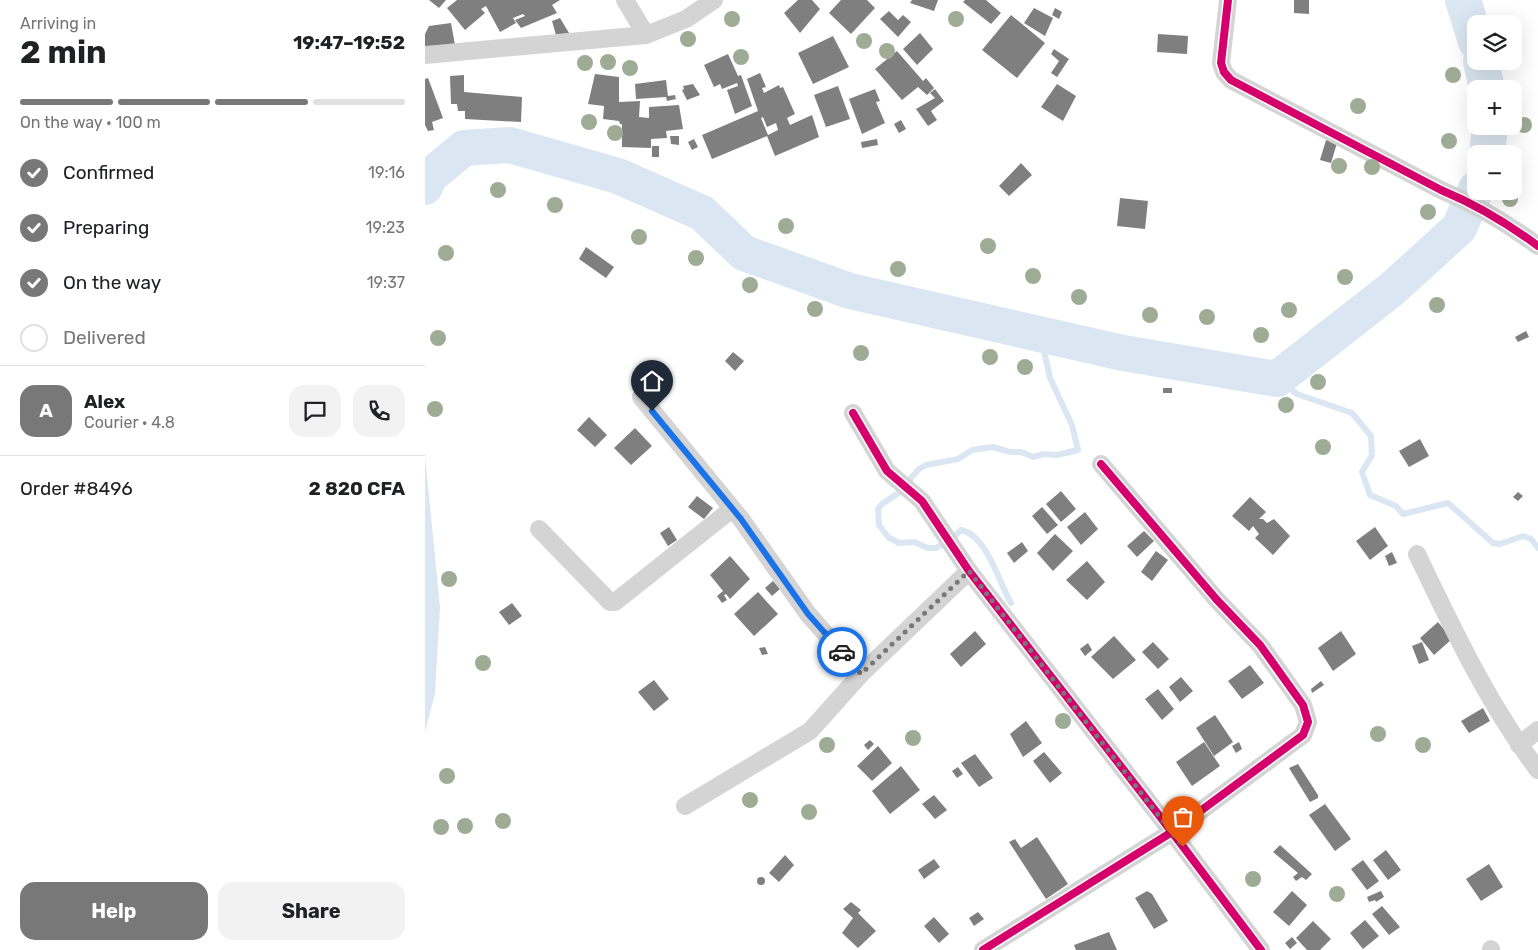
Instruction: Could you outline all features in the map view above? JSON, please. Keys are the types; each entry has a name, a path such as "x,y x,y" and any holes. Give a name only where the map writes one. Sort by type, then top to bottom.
{"street":[{"path":"625,0 646,35"},
{"path":"425,55 646,35 686,19 714,0"},
{"path":"1227,0 1221,63 1224,72 1231,80 1441,190 1473,203 1501,219 1538,246"},
{"path":"641,397 732,509 808,614 861,674"},
{"path":"853,413 887,471 922,501 969,571 1172,832 1261,950"},
{"path":"983,950 1172,832 1303,735 1308,722 1303,705 1260,645 1217,600 1101,464"},
{"path":"539,529 610,602 615,602 732,509"},
{"path":"1417,554 1475,674 1519,745 1538,770"},
{"path":"685,806 810,731 861,674 969,571"},
{"path":"1519,745 1538,730"}],"shaded area":[{"path":"425,456 440,607 435,693 425,732"}],"building":[{"path":"429,0 446,0 439,8"},
{"path":"457,0 560,0 552,5 557,13 521,28 515,20 525,16 523,14 513,18 516,23 500,32 486,6 481,9 485,13 465,30 447,8"},
{"path":"798,0 812,0 820,9 800,33 784,13"},
{"path":"841,0 867,0 875,8 851,34 829,13"},
{"path":"912,0 938,0 934,11 910,3"},
{"path":"965,0 986,0 1001,13 991,24 963,2"},
{"path":"1294,0 1309,0 1309,14 1294,13"},
{"path":"1034,8 1053,18 1045,36 1024,23"},
{"path":"1055,8 1062,12 1059,19 1052,15"},
{"path":"889,11 898,20 903,15 911,22 898,37 880,19"},
{"path":"1011,15 1045,43 1017,78 982,50"},
{"path":"560,18 569,33 556,35 552,21"},
{"path":"451,23 455,45 425,51 425,34 429,26"},
{"path":"920,33 933,49 917,65 903,49"},
{"path":"1158,34 1188,36 1187,54 1157,52"},
{"path":"833,36 849,67 813,84 798,53"},
{"path":"1054,49 1069,59 1057,77 1051,73 1059,61 1051,54"},
{"path":"897,51 923,81 926,78 934,88 927,95 918,87 902,100 875,69"},
{"path":"728,54 738,76 741,75 752,106 735,114 727,90 738,86 737,83 722,89 720,84 714,87 704,65"},
{"path":"760,73 766,87 762,88 764,93 779,85 780,88 783,87 795,114 787,118 790,125 812,115 819,137 775,156 767,136 712,159 702,135 758,111 747,79","holes":["763,117 767,127 776,123 778,130 768,135 761,118"]},
{"path":"595,74 619,77 619,102 640,101 639,117 649,118 649,107 679,105 683,129 666,131 667,138 651,139 651,148 622,147 622,124 619,121 603,119 604,106 588,104"},
{"path":"464,75 464,92 522,97 521,122 465,119 465,111 458,111 457,104 451,104 450,76"},
{"path":"428,78 443,118 432,122 434,130 428,131 425,125 425,79"},
{"path":"666,80 668,96 675,95 676,99 667,101 666,97 636,99 635,84"},
{"path":"693,84 700,95 687,100 682,90 684,89 683,86"},
{"path":"1057,84 1076,96 1063,121 1041,107"},
{"path":"838,86 850,119 826,127 814,95"},
{"path":"875,89 880,101 876,102 885,123 862,134 849,99"},
{"path":"935,89 944,101 931,111 937,120 928,126 916,109 935,98 930,93"},
{"path":"901,120 906,129 899,133 894,124"},
{"path":"670,136 679,136 679,145 671,144"},
{"path":"694,139 698,147 692,150 688,142"},
{"path":"877,139 878,145 862,148 861,142"},
{"path":"1326,140 1337,143 1331,163 1320,160"},
{"path":"652,146 659,146 659,157 652,157"},
{"path":"1021,163 1032,175 1009,196 999,186"},
{"path":"1120,198 1148,201 1145,229 1117,226"},
{"path":"586,247 614,267 606,278 579,259"},
{"path":"1526,331 1529,337 1518,342 1515,337"},
{"path":"733,352 744,361 735,371 725,361"},
{"path":"1163,388 1172,388 1172,393 1163,393"},
{"path":"589,417 607,435 595,447 577,430"},
{"path":"635,428 652,446 631,465 614,448"},
{"path":"1420,439 1429,456 1409,467 1399,451"},
{"path":"1061,491 1076,509 1061,522 1046,504"},
{"path":"1518,492 1523,496 1518,501 1513,497"},
{"path":"697,496 713,508 704,519 688,507"},
{"path":"1250,497 1266,512 1259,519 1263,519 1267,523 1274,519 1290,536 1273,555 1255,538 1259,534 1253,526 1249,531 1232,516"},
{"path":"1042,507 1058,525 1047,534 1032,516"},
{"path":"1085,512 1098,529 1081,545 1067,527"},
{"path":"669,527 677,540 668,546 660,533"},
{"path":"1375,527 1388,546 1370,560 1356,541"},
{"path":"1144,531 1154,541 1137,557 1127,546"},
{"path":"1055,534 1073,551 1053,571 1037,553"},
{"path":"1022,542 1028,551 1014,563 1007,553"},
{"path":"1156,551 1168,560 1152,581 1141,572"},
{"path":"1392,552 1397,563 1389,566 1385,556"},
{"path":"730,556 750,579 730,599 726,594 724,595 727,600 722,603 717,596 723,591 710,575"},
{"path":"1087,561 1105,582 1087,600 1066,580"},
{"path":"773,581 780,589 772,596 765,588"},
{"path":"758,592 778,614 754,636 734,614"},
{"path":"512,603 522,616 509,625 499,612"},
{"path":"1438,622 1452,639 1434,655 1420,638"},
{"path":"975,631 986,644 961,667 950,654"},
{"path":"1341,631 1356,654 1333,671 1318,648"},
{"path":"1114,636 1136,660 1113,679 1091,657"},
{"path":"1153,642 1169,659 1158,669 1142,652"},
{"path":"1422,642 1429,660 1419,664 1412,646"},
{"path":"1088,643 1092,650 1085,656 1080,649"},
{"path":"765,647 768,654 762,655 759,648"},
{"path":"1250,665 1264,683 1242,699 1228,681"},
{"path":"1181,677 1193,691 1180,702 1169,687"},
{"path":"654,680 669,699 654,711 638,692"},
{"path":"1321,681 1324,685 1312,693 1311,689"},
{"path":"1158,689 1174,709 1162,720 1145,699"},
{"path":"1483,708 1490,721 1469,733 1461,721"},
{"path":"1215,715 1233,742 1214,756 1196,728"},
{"path":"1026,721 1042,743 1023,757 1010,734"},
{"path":"870,740 874,744 868,750 864,745"},
{"path":"1204,742 1220,766 1192,786 1176,762"},
{"path":"1239,742 1242,749 1236,753 1232,746"},
{"path":"878,746 892,763 872,781 857,766"},
{"path":"1044,752 1062,773 1050,783 1033,761"},
{"path":"975,754 993,778 979,787 961,763"},
{"path":"1298,764 1318,795 1318,798 1310,802 1289,768"},
{"path":"901,766 920,790 890,814 872,791"},
{"path":"958,767 963,774 957,778 952,771"},
{"path":"934,795 947,810 935,819 922,804"},
{"path":"1325,804 1351,839 1335,851 1309,815"},
{"path":"1037,837 1068,884 1046,899 1009,842 1015,839 1021,848"},
{"path":"1280,845 1312,874 1306,880 1302,877 1296,881 1293,877 1298,873 1273,852"},
{"path":"1386,850 1401,870 1388,880 1373,860"},
{"path":"785,855 794,865 779,882 769,873"},
{"path":"934,859 940,867 924,879 918,870"},
{"path":"1363,860 1379,881 1367,890 1351,869"},
{"path":"1489,864 1503,887 1481,901 1466,879"},
{"path":"761,877 765,881 761,885 757,881"},
{"path":"1147,891 1152,894 1168,921 1154,929 1135,898"},
{"path":"1292,891 1307,905 1289,926 1273,912"},
{"path":"1381,891 1384,897 1376,902 1375,900 1369,902 1367,897"},
{"path":"851,902 861,910 858,913 876,931 858,948 842,933 853,918 843,909"},
{"path":"1382,906 1400,927 1389,935 1372,914"},
{"path":"978,912 984,919 974,926 969,918"},
{"path":"934,917 949,934 939,943 924,926"},
{"path":"1365,920 1379,936 1363,949 1350,933"},
{"path":"1313,921 1331,939 1320,950 1307,950 1296,938"},
{"path":"1109,932 1117,950 1076,950 1074,945"},
{"path":"1292,937 1297,943 1290,949 1285,943"}],"waterway":[{"path":"1463,0 1468,15"},
{"path":"1483,70 1485,80"},
{"path":"1488,145 1489,135"},
{"path":"425,187 429,177 464,148 510,145 618,176 702,213 744,253 850,291 1123,353 1277,379 1392,289 1459,228 1471,200"},
{"path":"1011,603 985,550 970,534 961,530 949,541 936,548 928,548 914,542 899,543 888,537 879,525 878,509 882,504 906,488 911,478 919,469 926,465 958,459 972,450 993,447 1010,452 1021,452 1033,457 1044,454 1057,455 1078,450 1072,425 1050,378 1040,333"},
{"path":"1277,379 1297,394 1352,413 1371,436 1372,455 1362,472 1370,495 1396,506 1403,514 1448,503 1493,543 1500,544 1523,536 1531,539 1538,548"}],"cycle path":[{"path":"1228,0 1221,63 1224,72 1231,80 1479,208 1538,246"},
{"path":"853,413 887,471 922,501 969,571 1172,832 1261,950"},
{"path":"983,950 1172,832 1303,735 1308,722 1303,705 1260,645 1217,600 1101,464"}],"way so far":[{"path":"842,652 861,674 969,571 1183,847"}],"route":[{"path":"652,411 741,519 808,614 842,652"}]}
